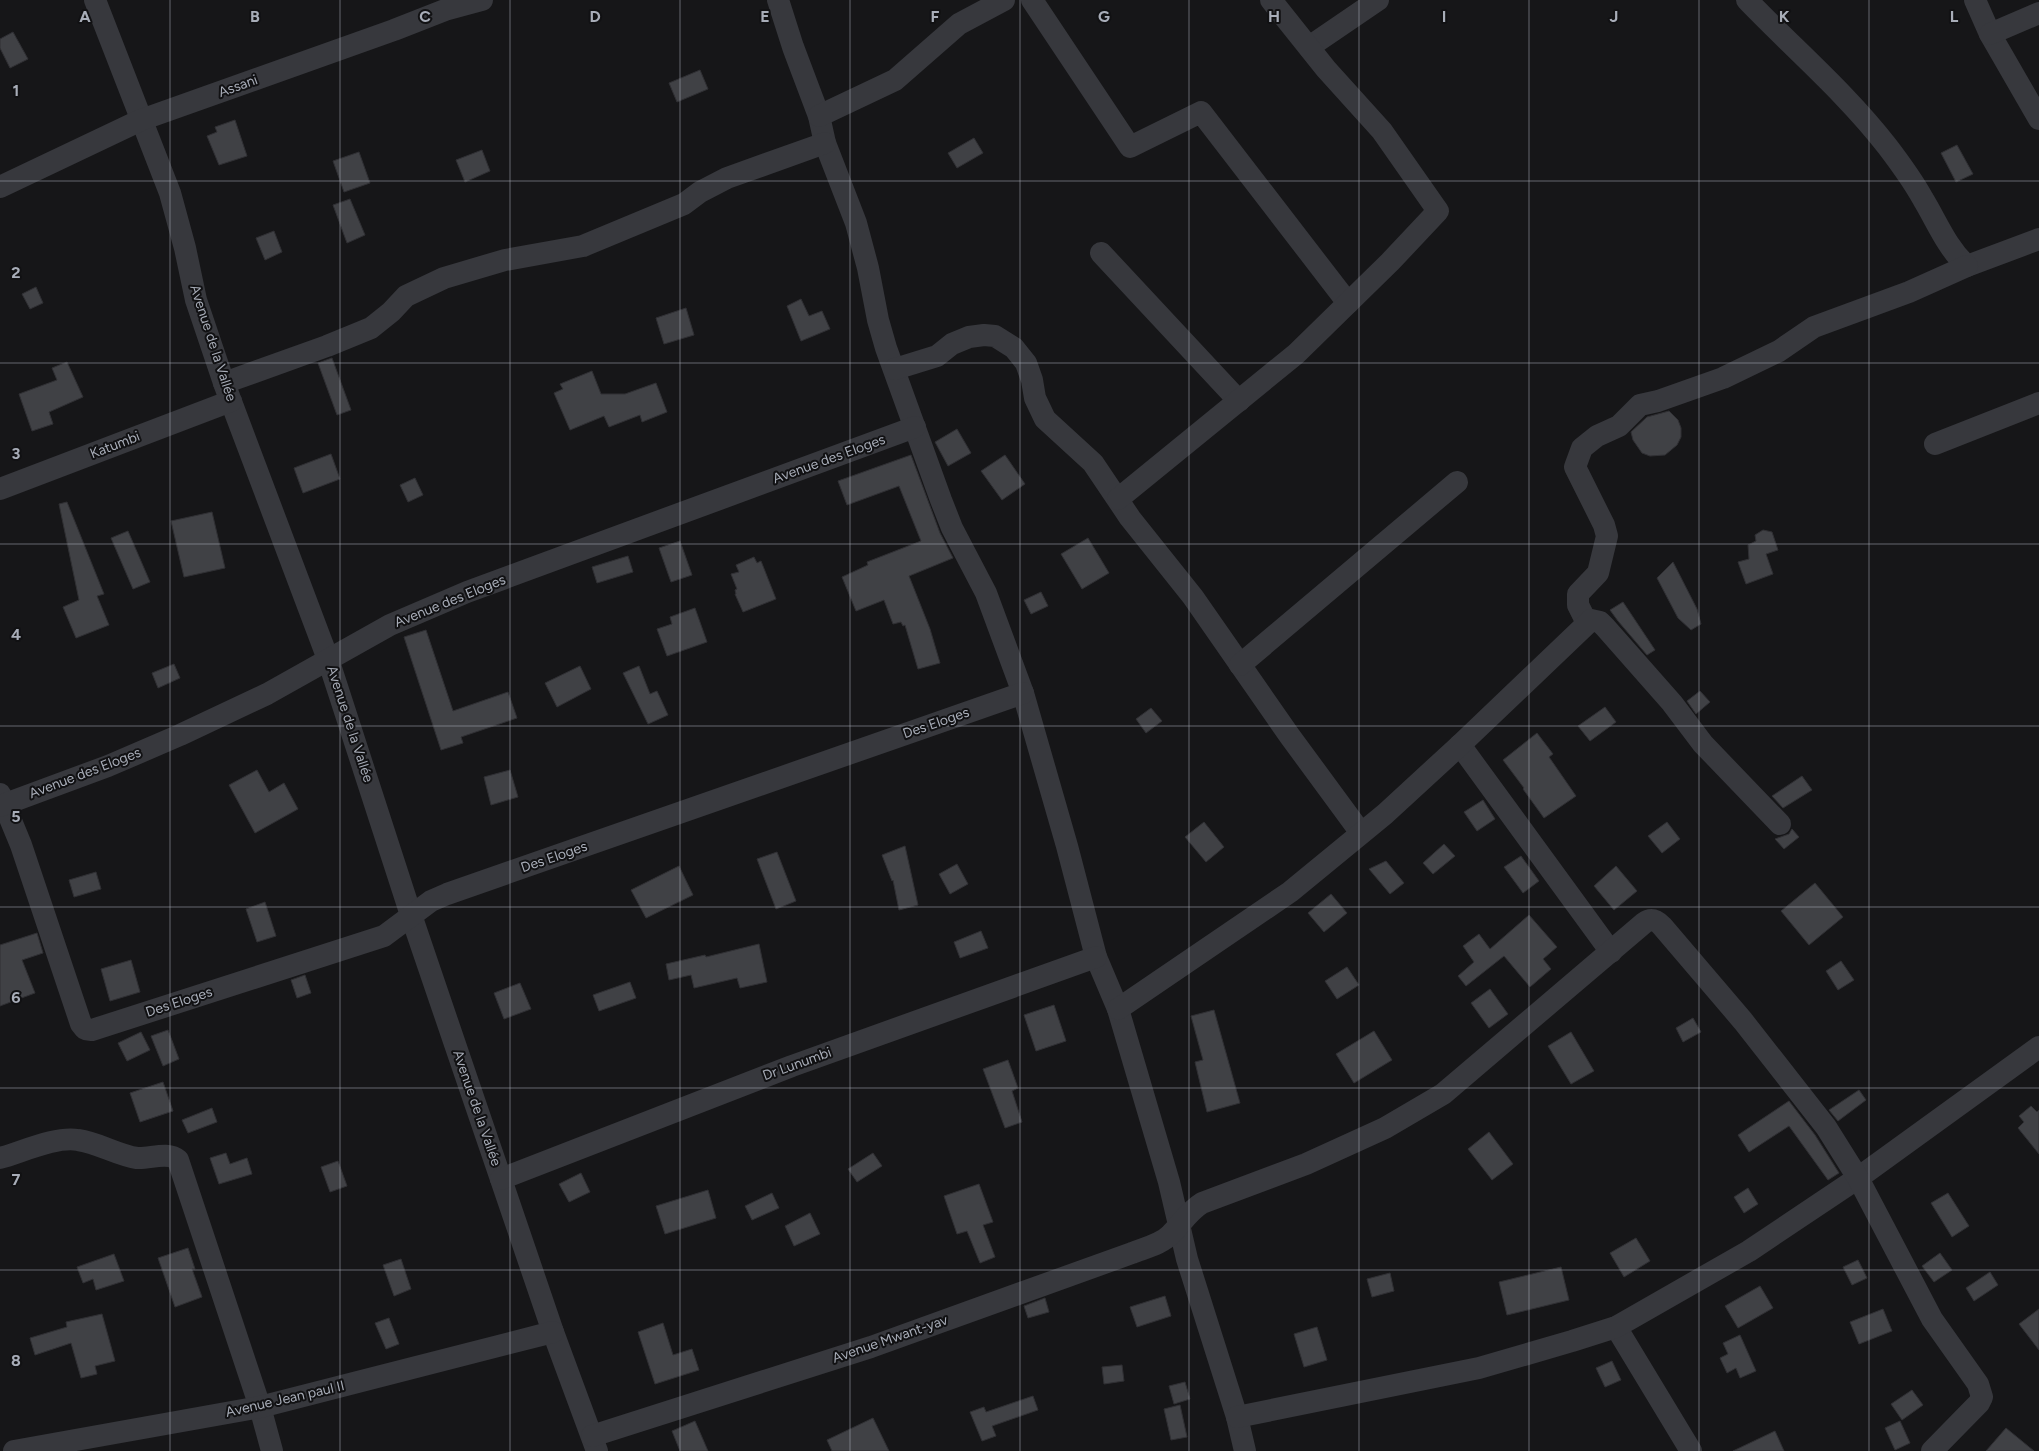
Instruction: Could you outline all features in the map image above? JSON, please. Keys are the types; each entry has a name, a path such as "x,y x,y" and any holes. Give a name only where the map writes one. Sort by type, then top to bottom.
{"street":[{"name":"Avenue de la Vallée","path":"95,0 170,193 185,248 196,300 227,392 328,659 411,915 554,1332 595,1443"},
{"name":"Assani","path":"0,187 141,120 445,10 482,0"},
{"path":"778,0 793,47 819,116 825,143 856,223 868,268 878,320 915,428 952,528 986,593 1023,693 1060,818 1096,957 1118,1009 1169,1182 1178,1224 1237,1417 1245,1451"},
{"path":"819,116 895,80 959,24 1004,0"},
{"path":"1032,0 1130,148 1201,112 1348,303"},
{"path":"1118,499 1296,354 1438,211 1382,131 1271,0"},
{"path":"1309,47 1378,0"},
{"path":"1747,0 1818,68 1887,146 1922,198 1957,257 1967,266"},
{"path":"1974,0 1990,34 2039,119"},
{"path":"1990,34 2039,13"},
{"name":"Katumbi","path":"0,489 371,328 391,312 406,296 444,278 505,260 583,246 684,204 700,192 727,178 825,143"},
{"path":"1587,623 1578,605 1578,594 1598,573 1607,536 1604,525 1575,467 1582,448 1597,436 1619,426 1640,405 1658,401 1723,378 1779,351 1814,327 1910,292 1967,266 2039,239"},
{"path":"1101,253 1239,400"},
{"path":"895,369 937,356 952,344 969,337 995,336 1014,348 1026,363 1032,380 1035,398 1045,419 1093,463 1130,518 1193,597 1361,833"},
{"path":"1935,444 2039,403"},
{"name":"Avenue des Eloges","path":"1,802 108,766 180,736 267,694 390,625 467,592 915,428"},
{"path":"1240,665 1457,482"},
{"path":"1118,1009 1290,892 1361,833 1460,745 1587,623 1596,620 1605,627 1672,703 1703,744 1780,824"},
{"name":"Des Eloges","path":"1,802 21,845 81,1024 85,1029 92,1030 384,936 431,901 447,894 1023,693"},
{"path":"1460,745 1611,952"},
{"name":"Avenue Mwant-yav","path":"595,1443 871,1347 1104,1263 1164,1239 1171,1234 1192,1209 1202,1203 1306,1164 1385,1128 1443,1094 1647,920 1657,921 1743,1021 1826,1127 1858,1178 1932,1319 1978,1384 1981,1394 1979,1403 1932,1451"},
{"name":"Dr Lunumbi","path":"501,1179 792,1066 1096,957"},
{"path":"1237,1417 1479,1368 1572,1342 1616,1327 1749,1251 1858,1178 2039,1047"},
{"path":"0,1158 56,1141 72,1139 85,1141 133,1157 168,1156 178,1160 260,1407 272,1451"},
{"path":"1616,1327 1691,1451"},
{"name":"Avenue Jean paul II","path":"14,1451 260,1407 554,1332"}],"building":[{"path":"13,32 28,59 10,68 0,48 0,39"},
{"path":"700,70 708,89 677,102 669,83"},
{"path":"235,120 247,156 219,165 207,136 217,132 215,127"},
{"path":"974,138 983,153 957,168 948,153"},
{"path":"1957,145 1973,174 1956,182 1941,153"},
{"path":"482,150 490,171 465,182 456,160"},
{"path":"359,152 370,183 344,192 333,161"},
{"path":"350,199 365,235 347,243 333,205"},
{"path":"274,231 282,252 265,260 256,238"},
{"path":"36,287 43,303 30,309 22,294"},
{"path":"801,299 809,316 822,311 830,329 801,341 787,306"},
{"path":"686,308 694,335 664,344 656,318"},
{"path":"332,358 351,410 337,415 318,363"},
{"path":"67,362 83,397 49,412 53,424 32,431 19,394 57,380 52,368"},
{"path":"592,371 601,394 625,394 656,383 667,412 642,422 640,415 609,427 604,416 570,430 554,393 563,389 560,384"},
{"path":"1669,411 1678,420 1681,428 1681,437 1677,445 1665,455 1650,456 1642,453 1633,440 1631,432 1647,417"},
{"path":"957,429 971,453 948,466 935,442"},
{"path":"331,454 340,479 303,493 294,468"},
{"path":"911,455 940,533 953,558 909,576 930,629 940,663 918,669 905,625 903,626 901,622 893,624 884,600 856,611 842,577 868,565 867,562 921,541 899,486 847,505 838,481"},
{"path":"1005,455 1025,484 1002,500 981,471"},
{"path":"415,478 423,495 408,502 400,485"},
{"path":"67,502 104,594 97,596 109,625 76,638 63,607 79,600 59,504"},
{"path":"212,512 225,568 184,577 171,521"},
{"path":"1763,530 1772,532 1778,550 1766,554 1773,574 1746,584 1738,562 1749,559 1748,545 1756,541 1755,535"},
{"path":"128,531 150,582 133,589 111,538"},
{"path":"1088,538 1109,573 1082,589 1061,554"},
{"path":"680,541 692,575 671,582 659,548"},
{"path":"628,556 633,572 597,583 592,567"},
{"path":"754,557 757,563 761,561 776,599 743,612 735,594 737,589 731,574 739,572 736,565"},
{"path":"1673,562 1697,609 1701,624 1691,630 1678,618 1657,578"},
{"path":"1041,592 1048,606 1031,614 1024,600"},
{"path":"1623,602 1655,650 1647,655 1610,610"},
{"path":"695,608 707,642 667,656 657,629 672,624 670,617"},
{"path":"426,630 453,711 508,692 517,718 461,737 463,743 441,750 404,637"},
{"path":"174,664 180,678 158,688 152,673"},
{"path":"580,666 591,689 557,707 545,683"},
{"path":"639,666 650,694 657,691 668,715 648,724 623,673"},
{"path":"1700,691 1710,702 1696,714 1687,701"},
{"path":"1605,707 1616,722 1590,741 1578,726"},
{"path":"1151,708 1162,721 1146,733 1136,719"},
{"path":"1537,733 1553,754 1549,757 1576,796 1544,818 1503,760"},
{"path":"257,770 269,792 284,783 298,809 255,833 229,785"},
{"path":"510,770 518,797 491,805 484,777"},
{"path":"1802,776 1812,790 1783,808 1772,796"},
{"path":"1483,800 1495,819 1477,831 1464,812"},
{"path":"1204,822 1224,847 1206,862 1185,837"},
{"path":"1667,822 1680,839 1662,853 1648,836"},
{"path":"1792,829 1799,837 1784,849 1775,839 1789,834"},
{"path":"1444,844 1455,856 1433,874 1423,863"},
{"path":"905,846 918,905 899,910 893,880 882,855"},
{"path":"777,852 796,901 776,909 757,859"},
{"path":"1521,856 1539,881 1523,893 1504,867"},
{"path":"1386,861 1404,883 1390,894 1369,869"},
{"path":"957,864 968,884 950,894 939,874"},
{"path":"679,866 693,895 646,918 631,890"},
{"path":"1616,866 1637,891 1614,910 1594,886"},
{"path":"96,872 101,889 74,897 69,880"},
{"path":"1815,883 1843,917 1809,945 1781,911"},
{"path":"1331,894 1347,913 1324,932 1308,913"},
{"path":"265,902 276,936 257,942 246,909"},
{"path":"1529,915 1557,947 1543,959 1551,969 1530,987 1504,956 1466,986 1458,976 1474,962 1463,946 1479,934 1490,949"},
{"path":"981,931 988,948 960,958 954,942"},
{"path":"37,933 43,953 22,960 35,993 0,1006 0,945"},
{"path":"759,944 767,982 740,988 737,978 694,988 691,975 669,980 666,964 705,955 706,957"},
{"path":"131,960 140,992 110,1001 101,969"},
{"path":"1841,961 1854,980 1838,990 1826,971"},
{"path":"1347,967 1359,985 1337,999 1325,981"},
{"path":"305,975 311,993 297,998 291,980"},
{"path":"630,982 636,998 599,1011 593,995"},
{"path":"520,983 531,1009 504,1019 494,993"},
{"path":"1490,989 1508,1014 1489,1028 1471,1003"},
{"path":"1054,1005 1066,1041 1036,1051 1024,1015"},
{"path":"1214,1010 1240,1103 1207,1112 1195,1062 1203,1060 1191,1016"},
{"path":"1693,1018 1701,1032 1683,1042 1676,1028"},
{"path":"168,1030 179,1059 163,1066 151,1036"},
{"path":"1374,1031 1392,1060 1354,1083 1336,1054"},
{"path":"141,1032 150,1050 127,1061 118,1043"},
{"path":"1571,1032 1594,1071 1571,1084 1548,1046"},
{"path":"1008,1060 1018,1088 1012,1091 1022,1122 1005,1128 983,1069"},
{"path":"163,1082 173,1111 140,1122 130,1093"},
{"path":"1859,1090 1866,1100 1838,1121 1829,1110"},
{"path":"1789,1101 1815,1135 1839,1173 1828,1180 1789,1126 1749,1152 1738,1135"},
{"path":"2031,1106 2037,1112 2039,1110 2039,1154 2018,1128 2024,1122 2019,1116"},
{"path":"212,1108 217,1122 188,1133 182,1120"},
{"path":"1489,1132 1513,1164 1492,1180 1468,1149"},
{"path":"226,1153 230,1164 247,1158 252,1174 219,1184 210,1158"},
{"path":"873,1153 882,1166 857,1182 848,1169"},
{"path":"338,1161 347,1186 330,1192 321,1167"},
{"path":"581,1173 590,1192 569,1202 559,1184"},
{"path":"979,1184 993,1222 983,1225 995,1257 980,1263 967,1231 957,1234 944,1196"},
{"path":"1748,1188 1758,1204 1744,1213 1734,1197"},
{"path":"708,1190 716,1218 665,1234 656,1206"},
{"path":"772,1193 779,1208 752,1220 745,1206"},
{"path":"1948,1193 1969,1226 1952,1237 1931,1203"},
{"path":"810,1213 820,1234 794,1246 785,1226"},
{"path":"1636,1238 1650,1261 1624,1277 1610,1253"},
{"path":"188,1248 195,1269 192,1269 202,1297 175,1307 158,1258"},
{"path":"1940,1253 1952,1270 1934,1282 1922,1266"},
{"path":"114,1254 124,1281 96,1290 93,1279 83,1283 77,1267"},
{"path":"401,1259 411,1289 394,1296 383,1265"},
{"path":"1858,1260 1867,1278 1852,1285 1843,1267"},
{"path":"1561,1267 1569,1300 1507,1315 1499,1282"},
{"path":"1990,1272 1998,1285 1974,1301 1966,1288"},
{"path":"1390,1273 1394,1291 1372,1297 1367,1279"},
{"path":"1760,1286 1773,1308 1738,1328 1725,1306"},
{"path":"1165,1296 1171,1316 1137,1327 1130,1307"},
{"path":"1045,1298 1049,1312 1028,1318 1024,1306"},
{"path":"1883,1309 1892,1331 1859,1344 1850,1322"},
{"path":"2039,1309 2039,1350 2019,1324"},
{"path":"102,1314 115,1361 95,1366 97,1374 81,1378 71,1343 35,1355 30,1338 67,1327 66,1322"},
{"path":"389,1318 399,1344 386,1349 375,1323"},
{"path":"663,1323 673,1355 692,1349 699,1370 655,1384 638,1332"},
{"path":"1317,1327 1327,1360 1304,1367 1294,1334"},
{"path":"1740,1335 1756,1371 1740,1378 1736,1368 1727,1373 1720,1358 1728,1354 1723,1343"},
{"path":"1612,1361 1621,1380 1605,1387 1596,1368"},
{"path":"1122,1365 1124,1381 1104,1384 1102,1367"},
{"path":"1185,1382 1190,1399 1174,1404 1169,1386"},
{"path":"1912,1390 1923,1405 1902,1420 1891,1404"},
{"path":"1033,1396 1038,1410 992,1426 996,1436 982,1441 970,1412 984,1407 986,1412"},
{"path":"1180,1405 1187,1437 1171,1440 1164,1409"},
{"path":"873,1418 889,1451 832,1451 827,1440"},
{"path":"695,1421 708,1451 680,1451 672,1431"},
{"path":"1900,1421 1910,1443 1895,1450 1885,1428"},
{"path":"2006,1428 2034,1451 1986,1451"},
{"path":"1775,1431 1784,1451 1733,1451"}]}
